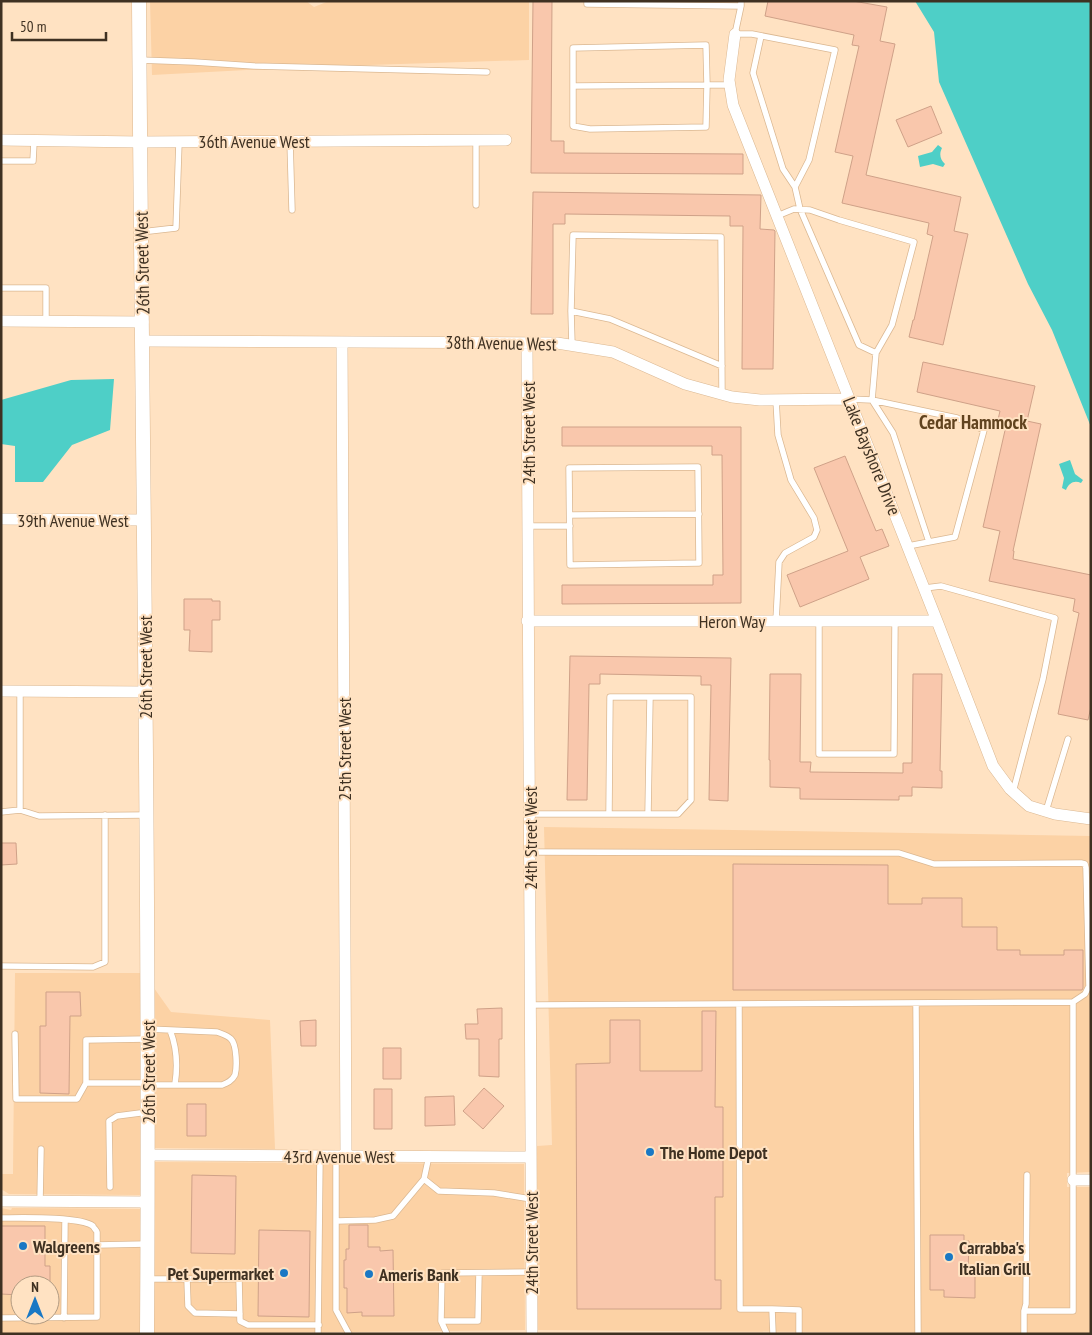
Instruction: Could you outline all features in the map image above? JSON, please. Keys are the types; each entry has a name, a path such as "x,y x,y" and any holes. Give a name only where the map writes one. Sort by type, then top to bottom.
{"street":[{"name":"26th Street West","path":"139,1 148,1084 147,1334"},
{"name":"Lake Bayshore Drive","path":"735,34 730,85 733,104 938,620 993,766 1012,792 1029,806 1091,819"},
{"name":"36th Avenue West","path":"1,140 34,142 179,142 506,140"},
{"path":"1,321 143,322"},
{"name":"38th Avenue West","path":"143,341 528,343 572,345 612,352 685,384 722,395 760,400 849,399"},
{"name":"25th Street West","path":"341,1156 342,342"},
{"name":"24th Street West","path":"528,343 532,1334"},
{"name":"39th Avenue West","path":"1,519 144,520"},
{"name":"Heron Way","path":"528,621 938,620"},
{"path":"1,691 145,692"},
{"name":"43rd Avenue West","path":"148,1155 531,1157"},
{"path":"1073,1180 1091,1180"},
{"path":"3,1200 148,1202"}],"lane":[{"path":"587,1 587,4 741,3 735,34 761,36 835,50 809,160 795,187"},
{"path":"761,36 753,73 783,169 795,187 800,210 859,345 876,353"},
{"path":"706,45 707,85 706,127 590,129 573,126 573,48 706,45"},
{"path":"139,60 254,66 487,72"},
{"path":"573,86 730,85"},
{"path":"476,140 476,205"},
{"path":"290,141 292,210"},
{"path":"1,161 34,161 34,142"},
{"path":"141,232 176,228 179,142"},
{"path":"777,216 794,209 810,210 914,242 892,325 876,353 872,400 893,433 929,542"},
{"path":"572,345 573,235 721,237 722,395"},
{"path":"1,288 46,288 46,321"},
{"path":"571,311 610,319 722,366"},
{"path":"849,399 872,400 957,418 984,430 955,537 908,546"},
{"path":"776,400 778,435 792,480 814,518 816,530 814,537 785,554 779,562 776,621"},
{"path":"698,467 699,514 699,563 570,565 569,468 698,467"},
{"path":"570,515 699,514"},
{"path":"528,526 570,526"},
{"path":"924,588 941,586 1055,618 1042,679 1012,792"},
{"path":"820,621 819,754 894,754 894,620"},
{"path":"20,691 20,810"},
{"path":"530,814 609,814 678,814 691,800 691,697 610,697 609,814"},
{"path":"648,814 650,697"},
{"path":"1046,811 1068,739"},
{"path":"1,812 20,810 39,816 146,815"},
{"path":"1,966 93,967 105,962 105,815"},
{"path":"530,852 899,853 934,864 1081,863 1085,864 1086,868 1089,986 1085,994 1073,1002 530,1005"},
{"path":"916,1002 918,1334"},
{"path":"1024,1311 1073,1311 1073,1002"},
{"path":"739,1004 740,1309 798,1310 799,1334"},
{"path":"170,1030 175,1041 177,1056 175,1084"},
{"path":"15,1034 16,1099 77,1099 86,1083 86,1040 170,1030 216,1032 232,1040 236,1049 234,1076 230,1082 222,1085 86,1083"},
{"path":"110,1187 108,1121 117,1116 148,1112"},
{"path":"40,1201 41,1149"},
{"path":"318,1334 320,1156"},
{"path":"341,1156 337,1221 336,1310 349,1334"},
{"path":"337,1221 375,1220 393,1216 424,1179 428,1156"},
{"path":"1024,1334 1027,1175"},
{"path":"424,1179 439,1191 494,1193 531,1199"},
{"path":"1,1218 36,1218 83,1222 93,1226 97,1232 97,1318 1,1318"},
{"path":"64,1318 65,1220"},
{"path":"97,1245 147,1244"},
{"path":"447,1334 442,1321 442,1273 531,1272"},
{"path":"442,1321 478,1321 479,1273"},
{"path":"147,1279 239,1279 240,1321 248,1325 319,1325"},
{"path":"187,1279 188,1306 195,1313 240,1314"},
{"path":"772,1309 773,1334"}],"shaded area":[{"path":"150,1 306,1 314,7 329,1 529,1 529,60 306,67 152,75"},
{"path":"544,827 1091,836 1091,1172 1067,1173 1067,1187 1091,1187 1091,1334 538,1330 537,1146 552,1145"},
{"path":"15,973 140,973 141,1195 9,1194 1,1189 1,1174 13,1174"},
{"path":"154,988 171,1012 270,1020 275,1149 155,1148"},
{"path":"155,1162 524,1164 525,1330 153,1334"},
{"path":"1,1208 11,1210 12,1208 141,1209 140,1334 1,1334"}],"water":[{"path":"915,1 1091,1 1091,427 1052,330 1028,284 939,82 934,32"},
{"path":"938,145 942,148 941,156 945,164 943,167 933,164 920,167 918,156 932,152"},
{"path":"114,379 110,430 72,445 43,482 15,482 15,446 1,444 1,400 71,380"},
{"path":"1070,460 1075,474 1083,480 1081,483 1072,483 1066,490 1062,488 1064,478 1059,464"}],"building":[{"path":"533,1 552,1 551,141 564,141 564,153 743,154 743,174 531,173"},
{"path":"768,1 853,1 887,7 880,41 895,44 866,175 961,197 954,231 968,234 943,345 909,337 933,236 927,234 929,223 842,203 853,156 835,152 859,46 852,45 854,35 765,16"},
{"path":"931,106 942,133 908,147 896,120"},
{"path":"533,192 761,195 760,229 775,231 773,369 742,369 743,226 730,226 730,216 565,214 565,224 553,224 553,314 531,314"},
{"path":"923,362 1035,386 1027,421 1041,424 1013,551 1013,559 1091,575 1091,707 1088,720 1058,714 1079,613 1073,611 1075,599 989,581 1000,531 983,527 1006,426 997,424 1000,411 917,392"},
{"path":"562,427 741,427 741,603 562,604 562,585 713,585 713,575 723,575 722,455 712,455 712,446 562,446"},
{"path":"845,456 876,531 882,529 889,546 860,557 869,579 800,607 787,575 848,551 814,468"},
{"path":"184,599 212,599 212,601 220,601 220,620 212,620 212,652 189,651 190,630 184,630"},
{"path":"570,656 731,658 728,801 709,800 711,685 701,685 701,676 600,674 600,684 589,684 587,800 567,800"},
{"path":"770,674 801,674 800,762 811,762 810,772 903,773 903,763 912,763 913,674 942,674 940,771 942,771 942,788 912,787 912,796 899,796 899,800 800,799 800,788 770,787"},
{"path":"1,843 16,843 17,864 1,865"},
{"path":"733,864 888,865 888,904 922,904 922,898 962,898 962,927 997,927 997,950 1020,950 1020,955 1064,955 1064,950 1083,950 1083,988 1082,990 733,990"},
{"path":"46,992 80,992 81,1016 70,1016 69,1094 40,1093 40,1026 46,1026"},
{"path":"502,1008 502,1039 499,1039 499,1077 479,1076 479,1039 466,1039 465,1024 478,1024 477,1009"},
{"name":"The Home Depot","path":"702,1011 716,1011 715,1107 723,1107 723,1197 715,1197 715,1280 721,1280 721,1309 577,1309 576,1064 610,1063 610,1020 640,1020 640,1071 702,1071"},
{"path":"316,1020 316,1046 301,1046 300,1021"},
{"path":"383,1048 401,1048 401,1079 383,1079"},
{"path":"484,1088 504,1106 483,1129 463,1111"},
{"path":"374,1089 392,1089 392,1129 374,1129"},
{"path":"454,1096 455,1125 425,1126 425,1097"},
{"path":"187,1104 206,1104 206,1136 187,1136"},
{"path":"192,1175 236,1176 235,1254 191,1253"},
{"name":"Ameris Bank","path":"349,1225 368,1225 368,1247 380,1247 380,1251 393,1250 394,1316 362,1316 362,1312 347,1313 347,1288 344,1288 344,1260 346,1260 346,1249 349,1249"},
{"name":"Walgreens","path":"1,1226 45,1226 45,1266 50,1266 50,1275 10,1275 10,1294 1,1294"},
{"name":"Pet Supermarket","path":"259,1230 310,1231 309,1317 258,1316"},
{"name":"Carrabba's Italian Grill","path":"930,1235 964,1235 964,1241 969,1241 968,1273 975,1273 975,1298 944,1297 944,1290 930,1290"}],"place":[{"name":"The Home Depot","path":"650,1152"},
{"name":"Walgreens","path":"23,1246"},
{"name":"Carrabba's Italian Grill","path":"949,1257"},
{"name":"Pet Supermarket","path":"284,1273"},
{"name":"Ameris Bank","path":"369,1274"}],"district":[{"name":"Cedar Hammock","path":"973,422"}]}
